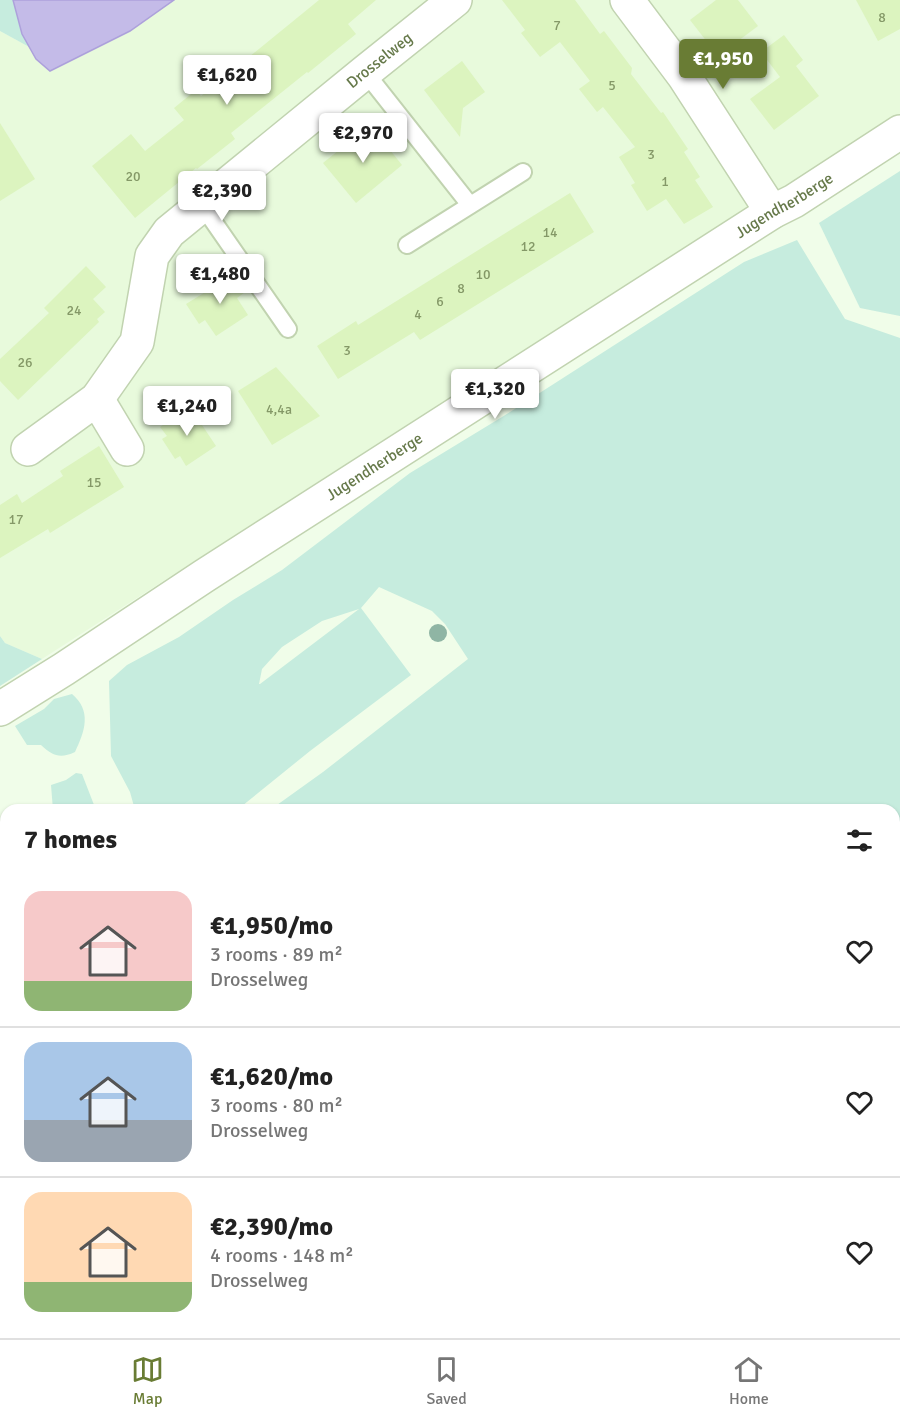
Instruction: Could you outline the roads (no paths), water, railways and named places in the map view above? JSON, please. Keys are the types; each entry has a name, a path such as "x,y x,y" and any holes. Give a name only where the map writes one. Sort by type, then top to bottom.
{"street":[{"name":"Drosselweg","path":"28,449 97,399 137,342 152,256 169,232 455,0"},
{"path":"627,0 684,76 772,212"},
{"name":"Jugendherberge","path":"0,709 900,132"},
{"path":"97,399 127,449"}],"lane":[{"path":"365,72 470,205"},
{"path":"407,245 523,172"},
{"path":"202,205 288,329"}]}
